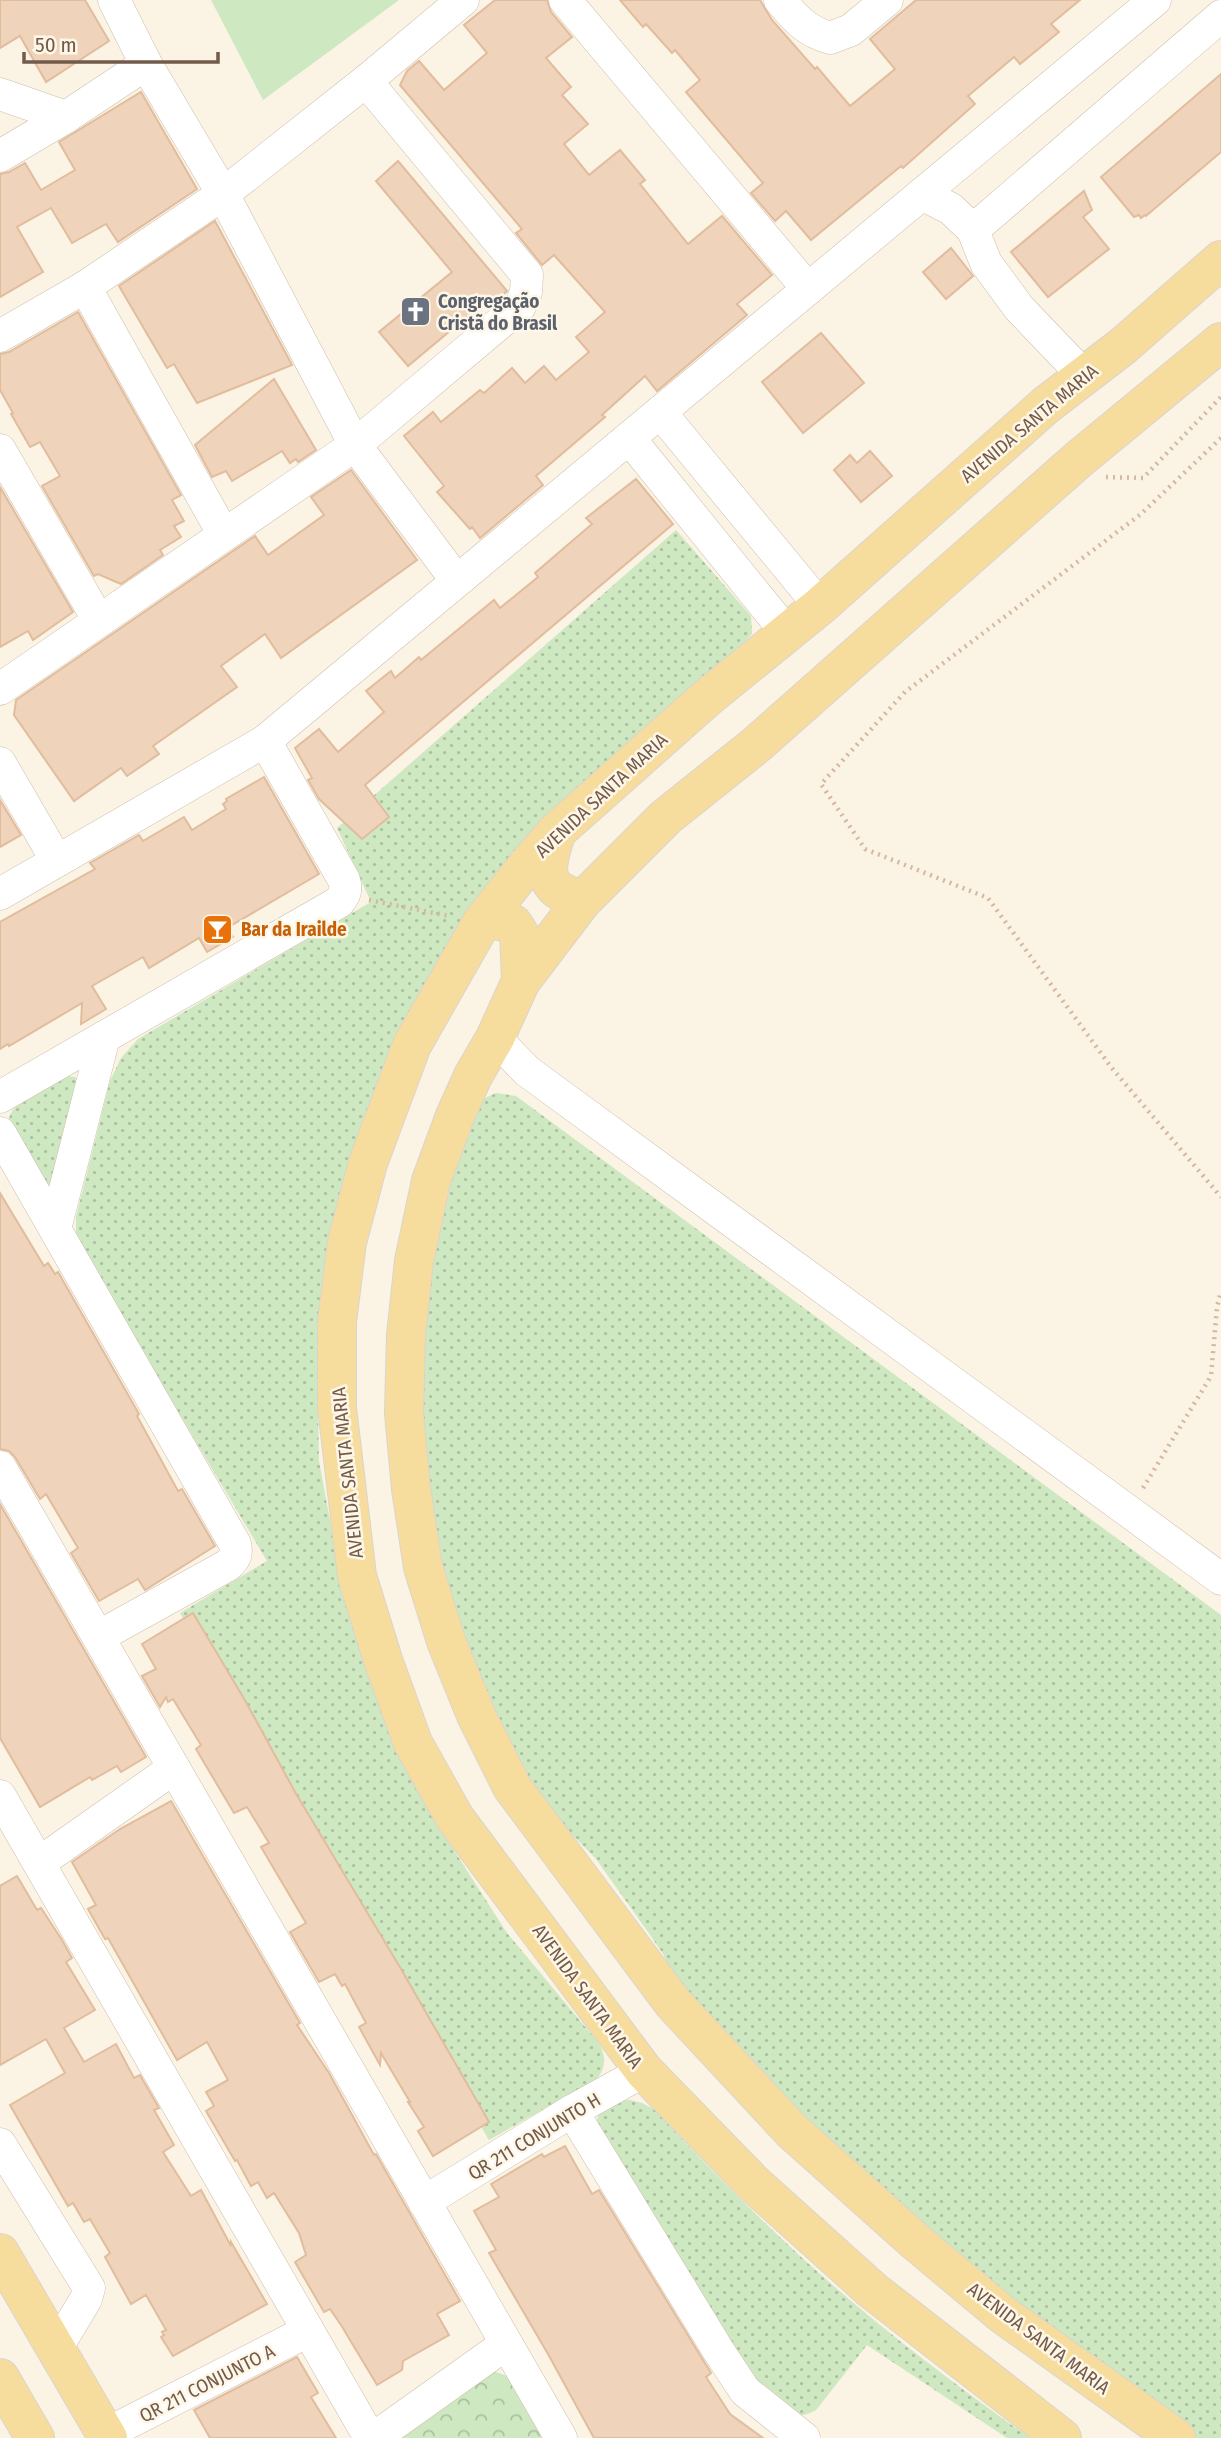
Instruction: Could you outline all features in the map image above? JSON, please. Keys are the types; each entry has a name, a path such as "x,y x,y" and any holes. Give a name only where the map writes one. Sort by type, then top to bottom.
{"main road":[{"name":"AVENIDA SANTA MARIA","path":"1062,2438 872,2290 754,2184 644,2071 456,1818 413,1743 357,1576 337,1408 337,1322 347,1242 368,1163 412,1045 482,922 557,831 708,697 820,606 1046,405 1123,346 1221,260"},
{"name":"AVENIDA SANTA MARIA","path":"1176,2438 1002,2314 916,2242 790,2130 673,2003 512,1787 477,1715 446,1641 424,1567 411,1489 404,1413 406,1335 414,1261 432,1181 455,1116 521,981 582,901 666,817 755,745 1079,459 1221,342"},
{"path":"1123,346 1122,377 1126,386 1140,394 1156,395"},
{"path":"1046,405 1061,408 1082,421 1084,439 1079,459"},
{"path":"557,831 548,865 549,877 555,887 582,901"},
{"path":"482,922 496,920 513,924 519,933 521,981"},
{"path":"0,2253 107,2436"},
{"path":"0,2378 35,2438"}],"street":[{"path":"114,0 146,64 223,194 355,444 457,581"},
{"path":"0,336 85,287 223,194 463,0"},
{"path":"565,0 808,289"},
{"path":"780,0 813,33 830,38 851,30 887,0"},
{"path":"0,894 265,741 1155,0"},
{"path":"973,230 1221,16"},
{"path":"0,156 66,117 146,64"},
{"path":"0,689 355,444 520,306 526,292 527,275 366,81"},
{"path":"0,94 66,117"},
{"path":"922,194 951,209 973,230 986,263 1019,307 1084,376"},
{"path":"85,287 224,535"},
{"path":"660,412 820,606"},
{"path":"629,438 788,633"},
{"path":"0,450 99,621"},
{"path":"0,1097 338,902 344,896 344,880 265,741"},
{"path":"0,763 57,861"},
{"path":"55,1229 104,1037"},
{"path":"495,1038 527,1072 1221,1580"},
{"path":"0,1133 237,1552 228,1565 98,1637"},
{"path":"0,1467 561,2438"},
{"path":"38,1863 174,1768"},
{"path":"0,1796 372,2438 506,2344"},
{"name":"QR 211 CONJUNTO H","path":"424,2202 572,2111 644,2071"},
{"path":"572,2111 745,2391 804,2438"},
{"path":"0,2144 89,2288 86,2299 56,2349"},
{"name":"QR 211 CONJUNTO A","path":"107,2436 308,2331"}],"path":[{"path":"1079,459 1108,479 1143,478 1221,397"},
{"path":"1221,438 1142,514 905,692 821,784 865,849 988,898 1111,1067 1221,1197"},
{"path":"344,896 482,922"},
{"path":"1129,1512 1211,1376 1217,1307 1221,1292"}],"green space":[{"path":"211,0 399,0 263,100"},
{"path":"676,530 751,616 752,634 427,980 384,1064 351,1161 321,1299 317,1358 319,1461 337,1558 394,1730 448,1841 507,1933 597,2041 604,2055 604,2065 597,2079 489,2140 180,1613 267,1561 80,1247 76,1233 76,1217 110,1081 121,1058 138,1039 371,902 337,828"},
{"path":"67,1076 75,1077 78,1082 54,1179 50,1184 43,1185 8,1123 11,1114 23,1100"},
{"path":"496,1093 516,1096 1221,1615 1221,2438 1194,2438 889,2205 680,1991 663,1954 596,1859 546,1808 526,1783 458,1638 421,1489 423,1265 478,1101"},
{"path":"630,2100 654,2109 762,2220 855,2304 941,2373 1030,2438 1007,2438 867,2345 817,2409 799,2415 771,2407 595,2127 599,2113 616,2101"},
{"path":"493,2371 507,2376 542,2438 391,2438"}],"building":[{"path":"0,0 85,0 109,41 46,82 20,36 0,48"},
{"path":"495,0 547,0 551,12 572,37 546,58 571,87 562,95 588,124 564,144 589,175 620,150 645,180 640,184 688,244 722,216 772,275 737,304 747,315 657,391 645,376 602,415 605,417 536,476 543,485 480,538 437,492 444,486 404,436 433,412 441,422 480,390 484,393 512,368 525,383 544,366 556,380 589,352 576,337 605,312 554,255 542,265 516,233 522,229 400,85 407,71 419,61 444,90 487,53 464,25"},
{"path":"620,0 760,0 772,20 850,106 895,69 870,39 916,0 1080,0 1051,24 1059,32 1020,64 1014,57 968,96 975,104 903,168 901,166 811,240 786,211 775,221 751,193 763,183 686,92 700,80 675,50 672,53 646,24 643,27"},
{"path":"1221,74 1221,152 1146,216 1134,217 1101,177"},
{"path":"141,92 197,189 118,242 106,224 72,243 51,208 17,227 43,272 0,297 0,174 25,163 41,190 75,170 59,142"},
{"path":"398,161 507,291 492,305 487,300 408,366 379,332 452,272 376,181"},
{"path":"1084,191 1092,210 1083,217 1109,249 1048,297 1011,252"},
{"path":"215,221 292,365 197,403 174,364 167,368 119,286"},
{"path":"951,248 973,276 946,299 923,272"},
{"path":"78,312 181,495 172,500 184,521 174,526 181,537 160,550 163,555 121,584 98,574 94,576 42,486 60,476 40,442 30,447 0,390 0,354 9,352"},
{"path":"821,333 864,383 803,433 762,382"},
{"path":"274,379 316,450 298,462 296,459 290,463 282,451 232,481 226,471 212,477 195,445"},
{"path":"870,451 892,476 861,502 834,470 850,455 857,463"},
{"path":"351,470 417,560 281,658 265,634 221,666 237,687 153,746 159,754 127,776 121,768 74,801 14,715 16,700 255,536 268,555 324,515 311,497"},
{"path":"636,479 673,524 365,785 389,817 362,839 319,799 308,780 312,778 295,748 319,729 338,752 384,712 366,691 391,671 395,678 419,657 421,660 494,600 500,608 538,577 535,573 592,524 586,518"},
{"path":"0,487 73,612 33,640 28,631 0,647"},
{"path":"264,777 319,874 227,928 233,937 207,952 199,938 149,968 143,957 92,986 106,1009 81,1024 82,1003 0,1049 0,922 95,869 90,863 139,835 143,841 184,817 192,830 226,809 223,804 226,799"},
{"path":"0,800 21,835 0,847"},
{"path":"0,1193 44,1266 48,1263 55,1274 58,1272 139,1414 137,1416 178,1491 182,1489 215,1546 145,1590 138,1579 99,1601 71,1553 78,1548 46,1494 40,1499 15,1457 9,1451 0,1449"},
{"path":"0,1504 146,1757 121,1772 117,1766 92,1780 90,1777 40,1807 0,1738"},
{"path":"193,1613 489,2122 433,2156 418,2131 424,2127 410,2102 381,2053 380,2065 359,2027 366,2023 345,1984 342,1986 335,1974 319,1982 290,1932 306,1923 261,1847 269,1843 247,1807 234,1813 196,1749 201,1745 173,1699 168,1702 166,1697 160,1707 142,1676 156,1669 142,1644"},
{"path":"171,1801 300,2023 297,2025 329,2073 460,2301 437,2314 449,2335 403,2361 402,2370 377,2385 330,2309 324,2312 295,2262 306,2255 299,2233 274,2193 267,2198 258,2182 251,2186 206,2111 214,2106 206,2092 228,2080 207,2042 177,2060 108,1938 105,1939 88,1909 96,1905 72,1862 120,1829"},
{"path":"17,1876 37,1910 41,1908 62,1940 72,1958 66,1962 95,2010 64,2028 84,2062 116,2044 134,2078 140,2075 159,2108 154,2110 174,2145 163,2152 191,2196 201,2190 267,2304 173,2356 161,2337 166,2330 146,2295 131,2304 105,2257 110,2253 90,2219 84,2222 73,2203 68,2206 10,2105 65,2073 46,2039 0,2065 0,1886"},
{"path":"565,2146 592,2194 599,2190 711,2373 706,2377 730,2414 763,2438 594,2438 489,2253 496,2250 474,2211 499,2197 491,2184 542,2154 544,2157"},
{"path":"297,2357 318,2393 311,2397 336,2438 210,2438 194,2410"}],"place":[{"name":"Congregação Cristã do Brasil","path":"415,312"},
{"name":"Bar da Irailde","path":"218,929"}]}
